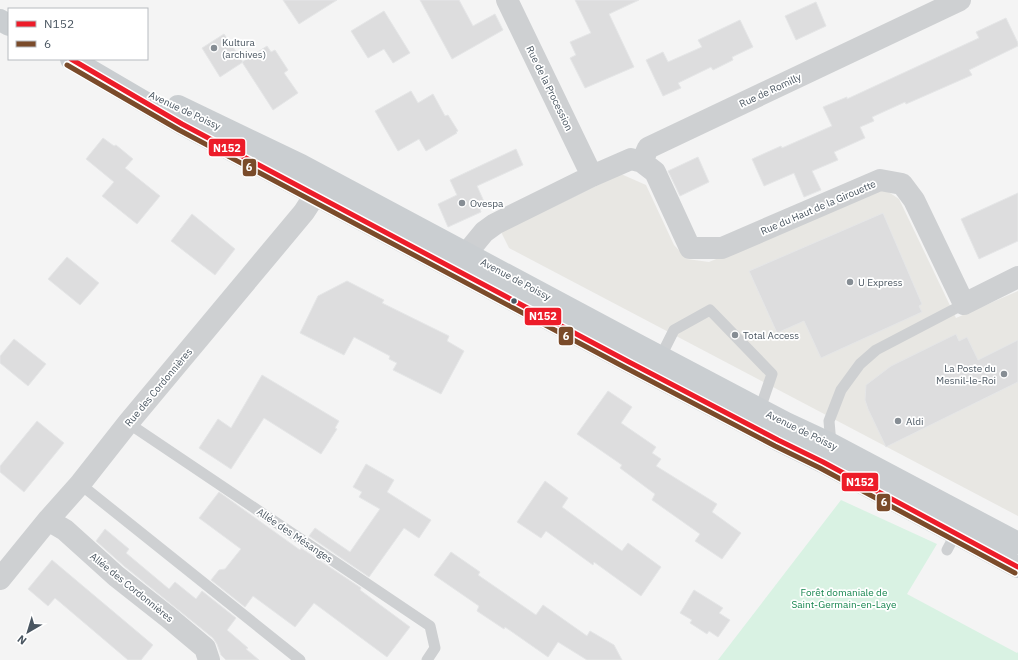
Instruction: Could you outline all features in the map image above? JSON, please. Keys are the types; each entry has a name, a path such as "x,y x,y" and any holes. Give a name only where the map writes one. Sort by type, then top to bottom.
{"main road":[{"name":"Avenue de Poissy","path":"74,60 182,124 321,186 756,418 1018,543"},
{"name":"Avenue de Poissy","path":"462,262 661,356 756,418"},
{"name":"Avenue de Poissy","path":"827,453 951,541 1018,567"}],"street":[{"name":"Rue de la Procession","path":"508,0 592,176"},
{"name":"Rue de Romilly","path":"642,162 648,148 960,0"},
{"path":"462,262 484,232 495,224 530,215 592,176 630,159 642,162"},
{"name":"Rue du Haut de la Girouette","path":"642,162 655,172 690,248 722,248 880,180 902,184 914,200 964,304"},
{"name":"Rue des Cordonnières","path":"0,579 304,212 321,186"},
{"path":"964,304 1018,277"},
{"name":"Allée des Cordonnières","path":"48,520 65,530 116,576 168,616 205,648 208,660"}],"lane":[{"path":"827,453 829,422 841,390 860,364 876,350 964,304"},
{"path":"661,356 674,330 710,310 772,374 756,418"},
{"name":"Allée des Mésanges","path":"128,423 430,626 435,648 427,660"},
{"path":"80,484 300,660"}],"shaded area":[{"path":"621,174 646,185 674,245 687,259 709,262 884,189 899,199 956,318 1018,291 1018,516 509,248 501,232"}],"green space":[{"name":"Forêt domaniale de Saint-Germain-en-Laye","path":"841,500 937,544 907,594 1017,653 1018,652 1018,660 718,660"}],"building":[{"path":"283,0 337,0 299,24"},
{"path":"420,0 459,0 473,26 495,14 503,30 452,59"},
{"path":"575,0 639,0 609,14 634,67 585,88 570,58 576,55 570,42 591,33"},
{"path":"816,2 826,26 796,40 785,16"},
{"path":"384,11 410,53 393,63 384,49 368,58 351,31"},
{"path":"1006,18 1018,46 969,70 972,75 872,117 874,121 860,127 865,138 834,152 838,160 812,171 821,190 804,197 794,173 764,186 752,159 781,146 782,148 832,126 823,107 847,97 847,99 979,38 976,32"},
{"path":"740,20 753,47 732,57 733,60 713,70 711,67 678,83 681,88 663,96 646,60 663,52 668,62 702,47 698,40"},
{"path":"224,34 243,62 220,77 202,48"},
{"path":"267,46 271,52 275,50 288,70 284,73 298,93 273,110 242,62"},
{"path":"411,91 418,103 433,94 445,116 448,115 458,131 456,132 457,133 426,151 419,139 398,151 375,111"},
{"path":"103,138 114,146 116,145 133,159 125,168 160,196 137,224 102,196 114,182 86,159"},
{"path":"516,149 523,165 477,186 486,206 480,209 481,212 448,227 438,204 457,195 450,180"},
{"path":"698,157 709,182 680,196 668,171"},
{"path":"1018,193 1018,241 979,259 961,219"},
{"name":"U Express","path":"883,213 922,304 919,306 922,312 821,358 804,321 777,333 749,271"},
{"path":"192,214 235,249 215,275 171,241"},
{"path":"67,257 99,283 80,305 48,279"},
{"path":"347,281 384,300 382,303 449,336 447,341 464,351 441,394 393,370 397,363 389,359 390,356 354,337 344,355 300,333 318,296"},
{"path":"956,334 959,341 967,337 978,360 1018,340 1018,382 886,447 865,400 866,385 891,366"},
{"path":"14,339 46,364 28,386 0,363 0,356"},
{"path":"262,375 339,421 335,428 337,429 321,454 264,418 231,469 199,448 218,419 231,428"},
{"path":"608,391 632,407 621,423 656,447 652,453 661,459 656,466 717,504 712,512 741,533 722,559 695,541 700,534 652,500 655,494 620,468 622,465 577,434"},
{"path":"37,421 64,443 24,492 0,472 0,466"},
{"path":"366,464 394,480 387,492 431,520 419,538 404,528 369,577 309,536 315,528 350,552 380,509 359,497 362,492 353,487"},
{"path":"545,481 568,498 562,507 622,551 628,543 661,567 641,596 594,562 593,565 546,531 541,538 517,522"},
{"path":"219,492 300,550 301,548 361,588 360,590 410,627 387,657 314,603 295,627 253,596 245,607 211,580 219,570 225,569 241,549 199,518"},
{"path":"105,529 129,549 126,553 169,589 175,582 196,599 202,591 236,618 227,630 248,648 246,649 259,660 226,660 221,655 213,638 124,566 96,541"},
{"path":"451,552 480,572 478,575 536,615 543,605 587,636 590,631 614,645 622,660 587,660 558,642 548,657 505,627 504,629 477,611 479,606 434,575"},
{"path":"52,560 153,645 141,660 128,660 55,598 48,606 28,589"},
{"path":"694,590 723,608 719,613 730,620 718,637 709,631 707,634 690,623 692,620 680,613"}],"transit line":[{"name":"N152","path":"73,60 182,124 629,362 823,462 1018,567"},
{"name":"6","path":"67,65 179,130 626,368 820,468 1015,573"}],"place":[{"name":"Kultura (archives)","path":"214,48"},
{"name":"Ovespa","path":"462,203"},
{"name":"U Express","path":"850,282"},
{"name":"Total Access","path":"735,335"},
{"name":"La Poste du Mesnil-le-Roi","path":"1004,374"},
{"name":"Aldi","path":"898,421"}]}
